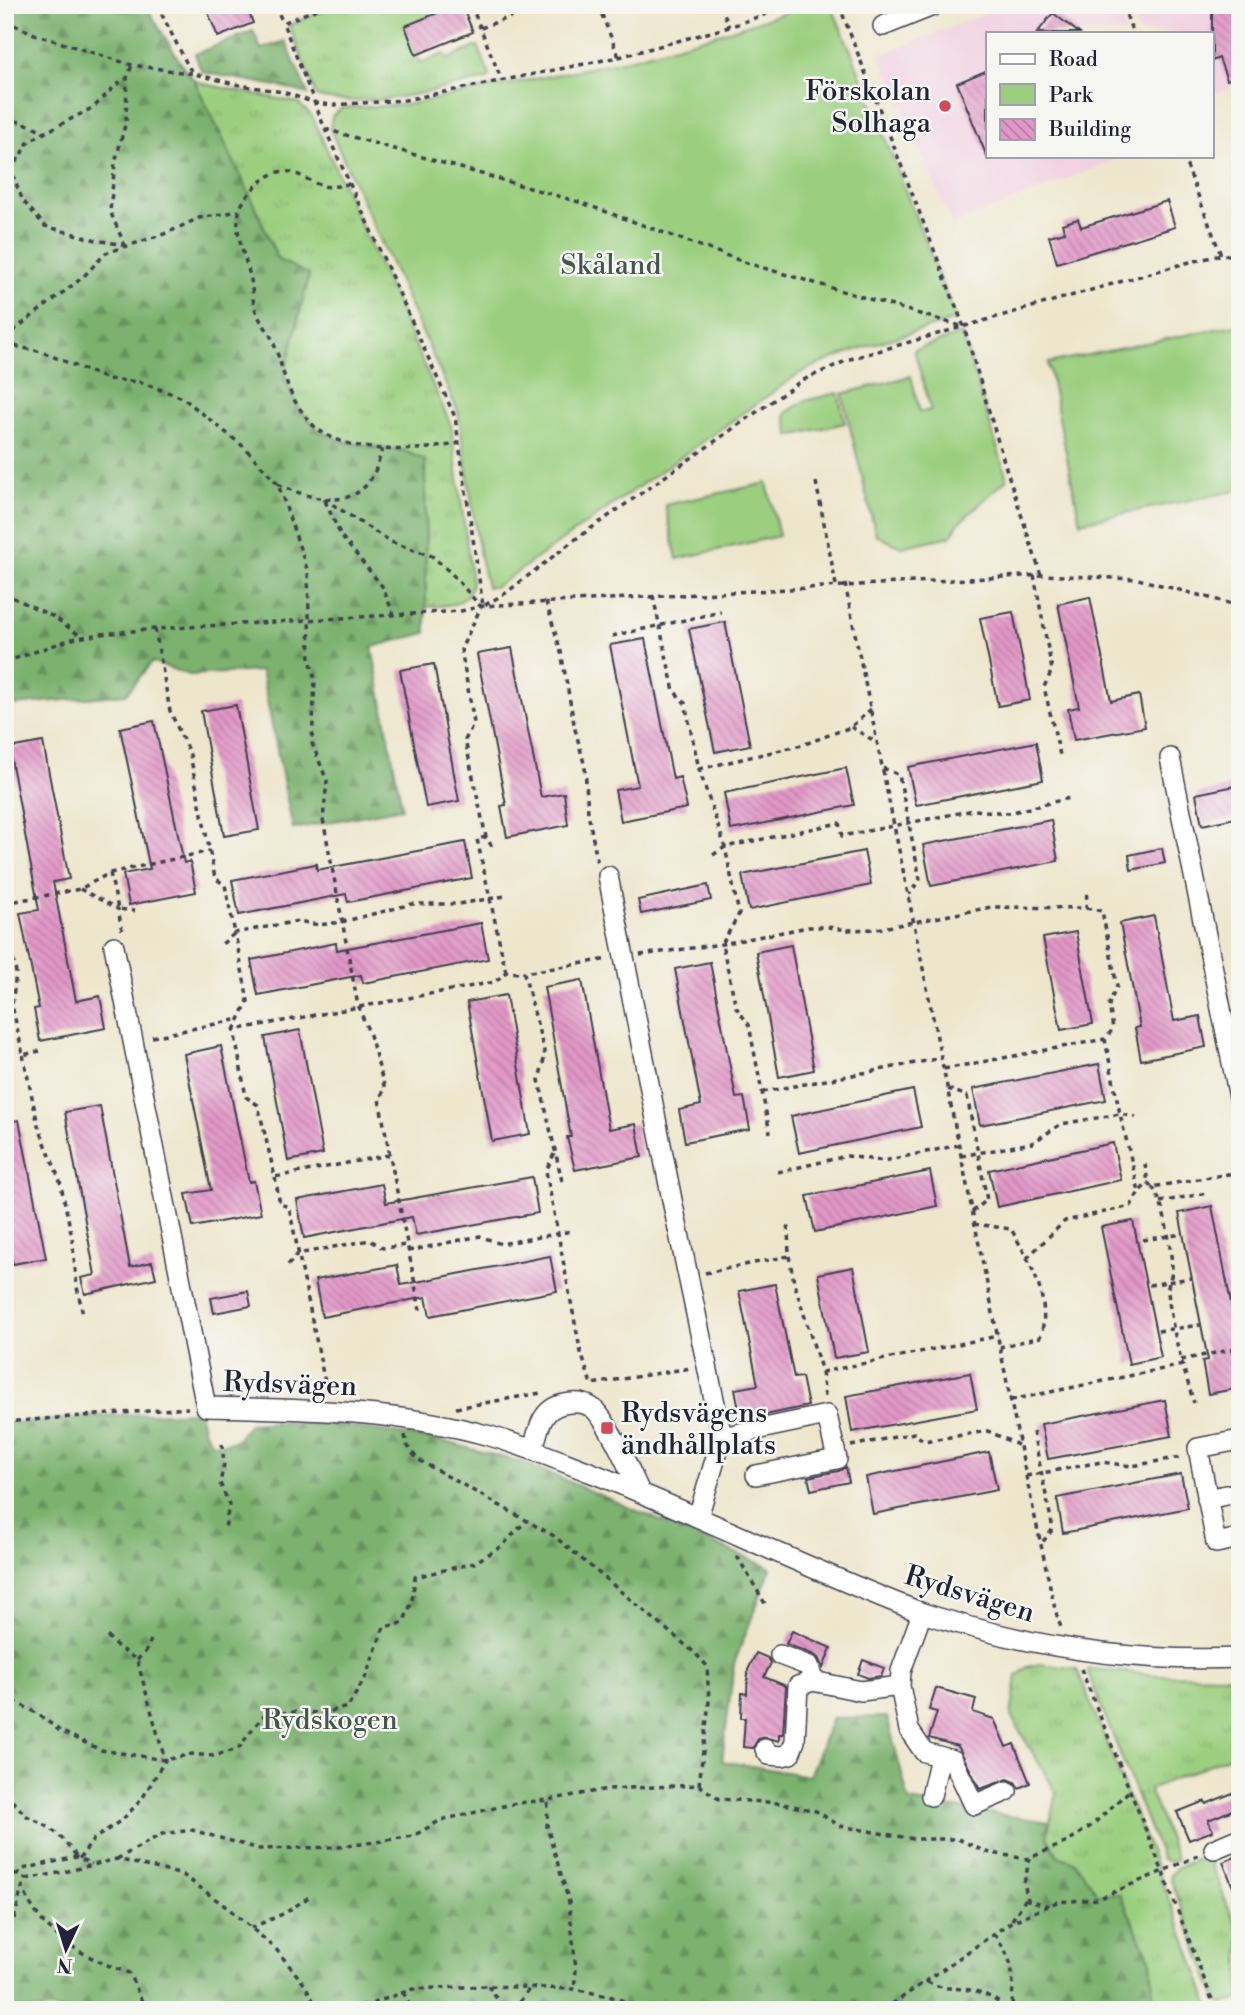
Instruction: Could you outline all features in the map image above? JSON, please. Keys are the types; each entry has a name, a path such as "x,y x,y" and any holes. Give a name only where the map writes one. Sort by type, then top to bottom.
{"street":[{"path":"883,26 935,5"},
{"path":"1170,758 1240,1102"},
{"path":"608,876 722,1437 698,1517"},
{"name":"Rydsvägen","path":"114,946 206,1407 320,1410 390,1416 489,1436 533,1450 640,1492 922,1613 1000,1635 1072,1650 1158,1659 1240,1658"},
{"path":"533,1450 541,1420 547,1412 562,1404 583,1404 598,1413 640,1492"},
{"path":"722,1437 827,1415 837,1460 756,1475"},
{"path":"1240,1440 1198,1448 1216,1543 1240,1538"},
{"path":"1207,1499 1240,1492"},
{"path":"922,1613 901,1671 900,1686 909,1730 924,1752 953,1760 974,1805 1007,1791"},
{"path":"780,1655 809,1666 813,1681"},
{"path":"765,1749 769,1755 790,1754 795,1741 799,1686 813,1681 861,1691 900,1686"},
{"path":"931,1796 940,1757"},
{"path":"1214,1849 1240,1838"}],"path":[{"path":"157,5 189,68 195,74"},
{"path":"275,5 349,184 455,416 482,606 461,649 474,723 465,740 486,837 494,850"},
{"path":"283,23 326,5"},
{"path":"484,5 472,7 502,82"},
{"path":"481,28 541,5"},
{"path":"598,5 619,57"},
{"path":"721,5 729,27"},
{"path":"5,21 37,36 132,65 195,74 283,92 315,103 373,103 405,100 502,82 619,57 729,27 792,5"},
{"path":"839,5 964,327 1041,575"},
{"path":"1126,5 1133,32"},
{"path":"125,246 110,211 115,163 126,121 127,78 132,65"},
{"path":"125,246 46,226 23,201 8,171 29,141 94,107 127,78"},
{"path":"5,120 22,122 47,132"},
{"path":"325,129 582,203 747,263 964,327"},
{"path":"1184,158 1221,255"},
{"path":"349,184 324,187 303,176 288,172 274,173 249,193 239,211 239,233 256,311 272,338 284,378 299,409 319,431 343,442 404,451 460,443"},
{"path":"5,338 82,278 106,253 167,233 199,218 239,211"},
{"path":"482,606 506,593 573,541 801,381 850,359 1186,263 1221,255 1240,255"},
{"path":"5,344 42,352 107,379 140,382 184,398 244,447 278,484 302,496 334,500 356,494 370,480 382,449"},
{"path":"816,482 836,585"},
{"path":"278,484 308,572 310,659 315,680 312,743 327,781 323,819 358,1006 384,1081 385,1089 379,1099 420,1310"},
{"path":"324,499 391,542 432,556 482,606"},
{"path":"324,499 341,536 382,586 394,615"},
{"path":"1034,575 1052,670 1044,687 1060,755"},
{"path":"5,662 82,637 155,629 461,611 482,606 546,602 1034,575 1139,579 1240,606"},
{"path":"845,584 1026,1476 1055,1609 1063,1633 1051,1631"},
{"path":"5,591 54,617 82,637"},
{"path":"653,596 674,691 685,703 699,769 725,847 739,914 722,944 736,1007 749,1025 770,1133"},
{"path":"546,602 561,652 575,729 585,766 588,813 597,860 608,876"},
{"path":"612,636 721,612"},
{"path":"155,629 170,711 190,755 215,878 225,885 248,1001 234,1030 246,1097 258,1105 280,1204 289,1207 328,1395 315,1394"},
{"path":"699,769 802,745 850,727 871,709"},
{"path":"850,727 878,743"},
{"path":"883,768 899,775 909,822 920,879 909,895"},
{"path":"713,855 725,847 839,823 842,836 974,810 1009,813 1069,798"},
{"path":"486,837 477,839 506,972"},
{"path":"5,903 80,889 110,873 210,851"},
{"path":"5,866 12,902 5,911"},
{"path":"110,873 125,944 114,946"},
{"path":"80,889 118,909 135,911"},
{"path":"1086,908 1087,890"},
{"path":"222,944 235,933 298,921 319,925 342,922 412,904 459,904 505,897"},
{"path":"234,1030 495,982 506,972 524,973 722,944 808,927 877,929 992,906 1086,908 1102,911 1116,986 1109,1004 1113,1029 1105,1039 944,1069"},
{"path":"5,920 16,972 12,1005 38,1125 60,1181 72,1237 76,1287 83,1315"},
{"path":"524,973 545,1055 539,1080 562,1181"},
{"path":"132,1041 240,1018"},
{"path":"1105,1039 1119,1114 1139,1192"},
{"path":"23,1055 44,1050"},
{"path":"763,1092 942,1058"},
{"path":"948,1089 967,1096 987,1200 972,1212"},
{"path":"961,1156 1032,1143 1061,1124 1119,1114 1136,1117"},
{"path":"778,1172 847,1156 884,1161 959,1145"},
{"path":"555,1152 546,1171 557,1233 580,1349 591,1384 598,1393"},
{"path":"275,1177 390,1155"},
{"path":"1145,1164 1150,1185 1157,1192 1168,1235 1172,1272 1167,1289 1182,1363 1194,1403"},
{"path":"1027,1258 1065,1221 1131,1206 1139,1192 1150,1185 1240,1172"},
{"path":"1160,1202 1208,1194"},
{"path":"974,1224 1011,1229 1027,1258 1043,1300 1044,1324 1040,1337 1000,1347"},
{"path":"788,1226 789,1256 794,1282 822,1372 827,1415"},
{"path":"288,1265 298,1254 370,1240 383,1248 408,1248 480,1236 501,1244 572,1231"},
{"path":"1143,1240 1182,1234"},
{"path":"688,1277 789,1256"},
{"path":"1149,1286 1191,1278"},
{"path":"1158,1331 1200,1325"},
{"path":"822,1372 998,1336"},
{"path":"1011,1400 1240,1348"},
{"path":"591,1384 707,1365"},
{"path":"445,1410 551,1391"},
{"path":"5,1422 206,1407"},
{"path":"403,1430 407,1446 417,1460 554,1536 665,1626 707,1666 709,1702 699,1785"},
{"path":"835,1450 914,1433 924,1441 988,1431 1020,1446"},
{"path":"1033,1432 1053,1529 1041,1544"},
{"path":"222,1444 224,1464 220,1483 229,1504 225,1529"},
{"path":"1026,1476 1101,1462 1132,1466 1178,1458 1198,1448"},
{"path":"5,1696 38,1714 60,1731 101,1750 165,1760 192,1754 213,1756 235,1750 266,1714 323,1713 348,1707 365,1678 384,1627 403,1623 412,1602 415,1577 474,1563 502,1546 526,1521"},
{"path":"737,1555 767,1607"},
{"path":"79,1859 94,1839 123,1819 142,1799 165,1760 137,1660 107,1636"},
{"path":"137,1660 146,1651 151,1640"},
{"path":"1072,1650 1216,2010"},
{"path":"5,1869 26,1879 64,1872 117,1859 162,1834 192,1830 259,1849 374,1842 413,1836 441,1820 517,1803 608,1789 699,1785 719,1799 779,1803 816,1811 840,1826 914,1839 958,1839 986,1852 1027,1859 1065,1843 1091,1826 1130,1791"},
{"path":"5,1794 27,1816 59,1835 79,1859"},
{"path":"548,1800 548,1827 569,1902 575,1949 574,1989"},
{"path":"884,2010 1011,1922 1057,1902 1098,1899 1214,1849"},
{"path":"16,1875 23,1869 76,1857 94,1865"},
{"path":"1030,1858 1024,1883 1028,1900 1049,1906"},
{"path":"117,1859 183,1875 229,1909 275,1948 305,1985 318,2010"},
{"path":"5,1934 16,1915 22,1885 26,1879"},
{"path":"22,1885 31,1906 62,1939 94,1959 129,1973 146,2010"},
{"path":"1011,1922 1027,1896"},
{"path":"251,1928 285,1913 309,1898"},
{"path":"994,1934 1013,1969 1011,2010"},
{"path":"927,1982 942,1988 973,1990 995,1999 1011,2010"},
{"path":"354,2010 413,1989 488,1986 574,1989 617,1998 643,2010"},
{"path":"488,1986 505,2010"},
{"path":"514,2010 529,1989"},
{"path":"402,1992 412,2010"},
{"path":"5,1998 14,2010"},
{"path":"1221,2010 1240,2003"},
{"path":"1079,2010 1092,2010"}],"shaded area":[{"name":"Förskolan Solhaga","path":"1007,5 1115,5 1127,32 986,32 986,158 1120,158 952,225 880,55"},
{"path":"1131,5 1240,5 1240,83 1214,94 1214,32 1139,32 1132,17"}],"green space":[{"path":"5,5 145,5 194,80 278,260 309,274 284,378 299,409 319,431 343,442 404,451 425,460 426,633 372,647 402,808 293,829 261,671 189,675 152,662 126,694 5,706"},
{"path":"338,5 457,5 405,26 420,63 445,54 448,59 478,46 490,76 488,79 403,97 360,101 317,97 289,25"},
{"name":"Skåland","path":"808,5 831,5 956,320 857,350 800,373 503,582 487,587 458,411 330,129 332,116 342,108 406,105 618,62 722,33"},
{"path":"253,31 261,49 285,41 308,94 202,72 195,54"},
{"path":"194,80 298,103 312,116 451,425 472,583 466,597 461,601 426,607 425,461 404,451 343,442 319,431 299,409 284,378 309,275 278,260"},
{"path":"1240,324 1240,490 1080,522 1048,363"},
{"path":"962,334 1007,479 958,524 951,536 901,547 876,535 842,394 911,376 920,412 931,410 914,350"},
{"path":"838,393 845,423 790,436 785,414 804,401"},
{"path":"767,483 779,536 677,559 665,505"},
{"name":"Rydskogen","path":"199,1412 204,1431 212,1443 234,1441 249,1424 328,1424 442,1441 527,1464 771,1568 734,1664 722,1761 809,1776 832,1718 887,1717 909,1801 1050,1822 1047,1837 1058,1856 1075,1862 1098,1894 1120,1894 1151,1961 1154,2010 5,2010 5,1424 97,1416"},
{"path":"1040,1664 1077,1669 1185,1938 1211,2010 1154,2010 1151,1961 1120,1894 1098,1894 1075,1862 1058,1856 1047,1837 1056,1792 1011,1716 1017,1676 1027,1667"},
{"path":"1091,1669 1157,1675 1240,1676 1240,1752 1149,1789 1177,1860 1169,1862 1162,1859 1088,1673"},
{"path":"1207,1855 1240,1935 1240,1999 1223,2004 1217,2000 1170,1875 1176,1868"}],"building":[{"path":"205,5 246,5 253,23 218,37"},
{"path":"462,5 473,32 416,55 405,26"},
{"path":"1212,5 1240,5 1240,76 1227,80 1219,58 1214,60"},
{"path":"1053,13 1078,32 1038,32"},
{"path":"986,71 986,155 957,83"},
{"path":"1167,201 1175,227 1057,263 1049,236 1065,232 1062,224 1078,219 1081,227"},
{"path":"1090,597 1111,701 1139,695 1145,727 1074,740 1068,709 1079,707 1058,604"},
{"path":"1013,612 1030,700 998,706 980,618"},
{"path":"725,622 750,745 715,752 689,629"},
{"path":"645,639 673,779 680,777 687,808 621,821 615,790 638,786 610,645"},
{"path":"512,648 541,797 564,793 568,825 507,837 501,806 506,805 477,654"},
{"path":"434,664 459,801 426,807 400,670"},
{"path":"236,705 259,830 224,836 201,711"},
{"path":"154,721 184,863 190,861 196,892 129,905 123,874 150,869 120,728"},
{"path":"43,742 69,879 53,882 76,1001 100,996 106,1028 40,1041 34,1009 39,1008 20,913 39,910 9,748"},
{"path":"1036,742 1043,780 916,805 908,767"},
{"path":"846,768 854,805 731,830 724,793"},
{"path":"1240,785 1240,817 1202,825 1196,794"},
{"path":"1051,820 1058,861 931,886 923,845"},
{"path":"465,842 472,878 348,902 346,894 239,915 232,880 316,864 317,870"},
{"path":"1162,848 1165,863 1131,870 1129,855"},
{"path":"864,851 871,885 749,910 742,875"},
{"path":"708,885 711,900 641,914 638,900"},
{"path":"1154,916 1174,1021 1200,1016 1206,1047 1141,1060 1135,1028 1140,1027 1120,923"},
{"path":"481,923 488,959 363,983 361,975 258,995 251,960 336,943 337,950"},
{"path":"1076,932 1093,1024 1061,1030 1043,938"},
{"path":"791,945 814,1070 779,1077 756,952"},
{"path":"710,962 736,1098 744,1097 750,1129 685,1142 679,1110 701,1105 675,969"},
{"path":"582,980 609,1129 636,1124 642,1157 575,1170 567,1137 571,1137 544,987"},
{"path":"506,995 530,1134 492,1141 467,1002"},
{"path":"300,1030 323,1154 288,1161 265,1037"},
{"path":"221,1046 249,1182 254,1181 261,1214 193,1227 186,1194 211,1190 184,1054"},
{"path":"1099,1064 1106,1100 980,1125 973,1089"},
{"path":"913,1090 921,1127 799,1153 791,1116"},
{"path":"100,1106 130,1267 152,1262 156,1278 85,1294 81,1278 95,1275 65,1112"},
{"path":"19,1120 46,1258 13,1264 5,1224 5,1123"},
{"path":"1113,1143 1121,1180 997,1207 989,1170"},
{"path":"930,1171 937,1206 815,1232 807,1196"},
{"path":"532,1177 538,1213 416,1235 412,1217 304,1238 297,1200 382,1184 386,1203"},
{"path":"1212,1206 1240,1349 1240,1388 1208,1394 1202,1361 1208,1360 1179,1213"},
{"path":"1133,1221 1161,1357 1129,1364 1101,1227"},
{"path":"550,1256 557,1291 430,1316 426,1297 322,1317 315,1280 397,1265 401,1285"},
{"path":"853,1267 869,1352 834,1358 818,1274"},
{"path":"775,1284 794,1378 802,1377 808,1406 741,1420 735,1389 758,1385 739,1291"},
{"path":"248,1291 251,1306 214,1313 211,1298"},
{"path":"970,1373 977,1409 852,1432 846,1396"},
{"path":"1165,1400 1172,1436 1048,1459 1041,1424"},
{"path":"989,1452 997,1490 873,1514 866,1477"},
{"path":"846,1467 849,1482 811,1490 808,1477"},
{"path":"1181,1474 1188,1508 1063,1533 1057,1498"},
{"path":"792,1631 831,1648 823,1668 814,1655 786,1644"},
{"path":"756,1653 768,1658 771,1663 764,1677 786,1686 783,1734 779,1734 779,1741 764,1737 758,1739 753,1748 743,1747 745,1718 741,1718 742,1693 747,1694 748,1670"},
{"path":"863,1660 884,1668 881,1676 868,1678 858,1674"},
{"path":"936,1688 976,1699 973,1712 994,1719 1006,1747 1014,1744 1030,1783 1019,1788 1015,1782 1008,1779 980,1789 958,1746 929,1738 937,1712 929,1710"},
{"path":"1240,1790 1240,1807 1208,1820 1213,1831 1189,1840 1177,1812"},
{"path":"1240,1855 1240,1902 1239,1902 1223,1862"}],"place":[{"name":"Förskolan Solhaga","path":"945,106"},
{"name":"Rydsvägens ändhållplats","path":"607,1428"}]}
